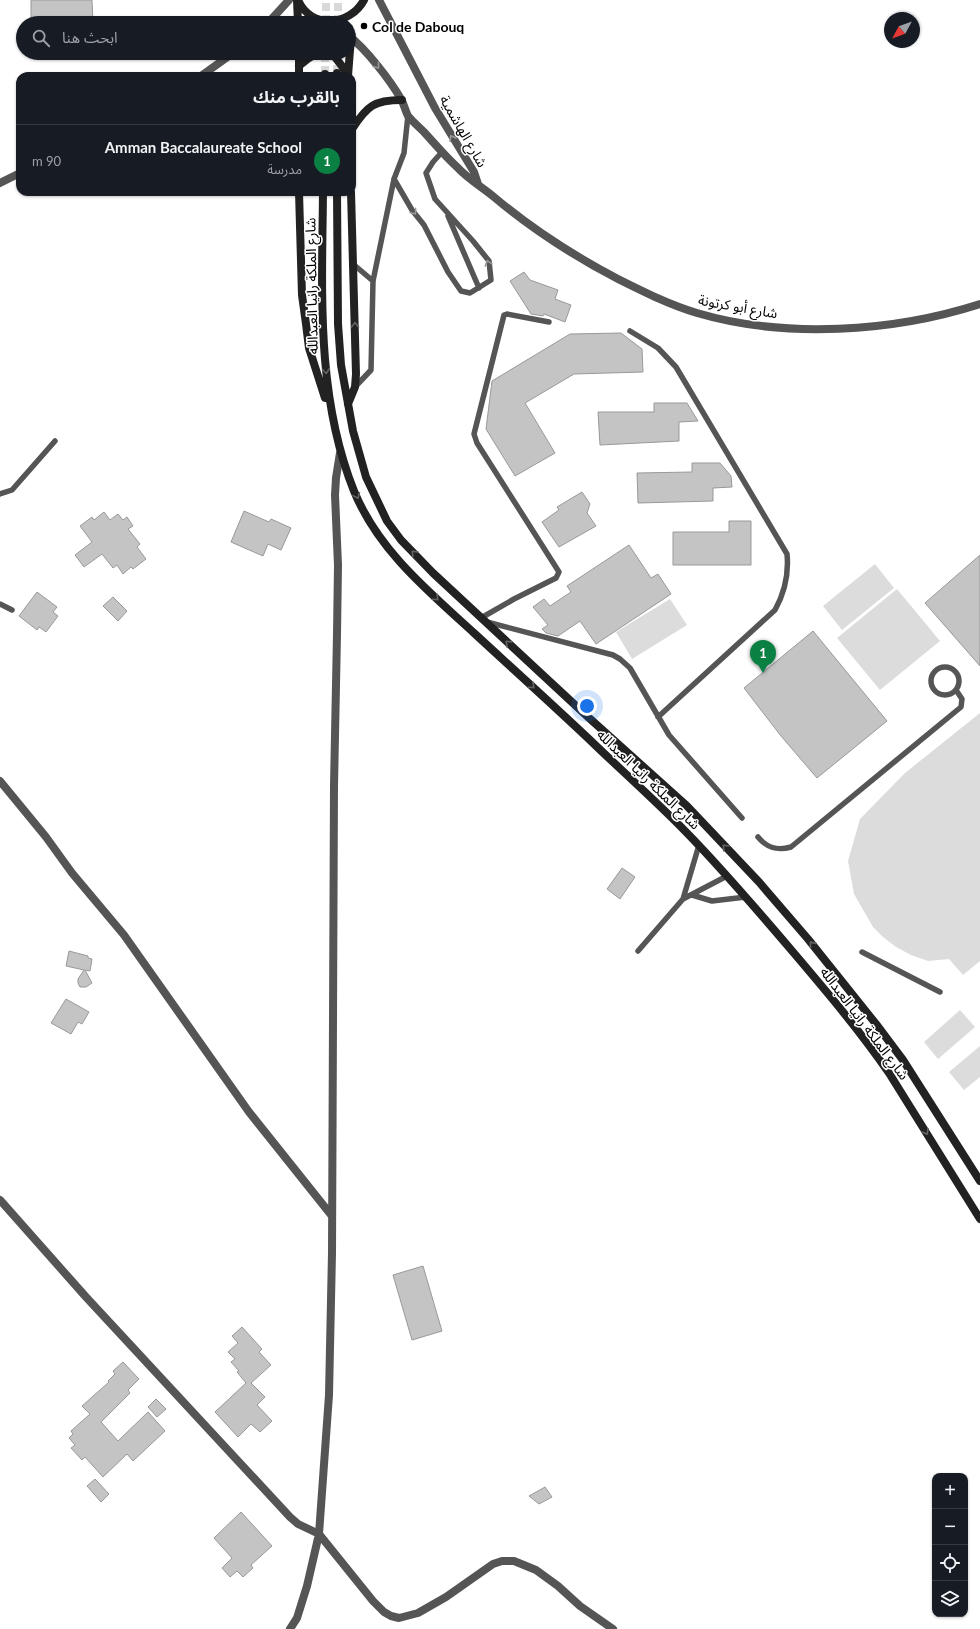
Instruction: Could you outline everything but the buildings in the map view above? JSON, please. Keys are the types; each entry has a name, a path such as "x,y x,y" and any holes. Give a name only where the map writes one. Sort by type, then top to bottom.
{"main road":[{"path":"297,0 312,16"},
{"path":"297,0 298,16"},
{"path":"351,16 361,6 364,0"},
{"path":"299,60 299,72"},
{"path":"299,66 306,60"},
{"path":"337,60 346,72"},
{"path":"348,72 349,60"},
{"path":"356,123 360,117 374,104 386,100 402,100"},
{"path":"299,196 302,295 309,348 316,374 332,419"},
{"name":"شارع الملكة رانيا العبدالله","path":"323,196 321,305 327,385 332,419 340,453 354,492 376,534 438,601 560,711 699,846 746,897 832,998 875,1052 890,1073 980,1219"},
{"name":"شارع الملكة رانيا العبدالله","path":"337,196 338,324 341,365 353,431 366,477 386,521 416,555 483,620 682,802 758,882 817,950 881,1030 917,1081 980,1181"},
{"path":"348,404 355,387 356,374 351,196"}],"street":[{"path":"274,16 289,0"},
{"name":"شارع الهاشمية","path":"379,0 435,108 474,172 478,184"},
{"name":"شارع الهاشمية","path":"356,42 374,62 402,100 408,115 458,169 478,184"},
{"path":"207,72 223,60"},
{"path":"0,183 16,175"},
{"name":"شارع أبو كرتونة","path":"478,184 533,229 576,256 655,297 681,308 718,318 746,323 798,328 857,328 912,321 980,304"},
{"path":"290,1629 297,1618 307,1586 319,1534 329,1395 332,1216 334,786 338,614 338,565 335,495 340,453"},
{"path":"0,781 46,837 72,873 124,935 249,1112 332,1216"},
{"path":"0,1200 290,1517 298,1524 319,1534 373,1601 384,1612 399,1618 418,1613 446,1597 493,1564 502,1561 514,1561 536,1570 558,1586 580,1606 613,1629"}],"lane":[{"path":"355,387 371,370 373,281 394,179 404,153 408,115"},
{"path":"394,179 412,210 424,225 448,272 461,291 470,293 479,288 491,280 489,261 435,199 426,173 432,162 442,152"},
{"path":"447,212 479,288"},
{"path":"353,264 373,281"},
{"path":"483,620 514,599 556,578 559,572 477,443 474,434 503,316 507,314 548,322"},
{"path":"630,330 658,348 676,367 787,554 788,564 784,592 775,610 658,717"},
{"path":"0,494 12,490 55,441"},
{"path":"0,604 12,610"},
{"path":"483,620 613,655 620,659 633,672 669,735 742,818"},
{"path":"941,667 951,668 958,676 959,681 956,690 948,695 935,691 931,682 933,673 941,667"},
{"path":"758,837 769,847 780,849 791,847 961,707 962,699 956,690"},
{"path":"638,951 683,899 699,846"},
{"path":"683,899 727,876"},
{"path":"692,895 712,901 746,897"},
{"path":"862,952 940,992"}],"shaded area":[{"path":"875,564 894,588 842,630 823,606"},
{"path":"897,589 940,641 880,690 837,638"},
{"path":"670,599 687,625 632,659 616,632"},
{"path":"980,713 980,961 963,975 949,959 928,961 911,955 896,947 883,937 873,927 854,894 848,861 860,819 905,773"},
{"path":"960,1010 975,1027 938,1059 924,1042"},
{"path":"980,1046 980,1077 964,1090 949,1072"}],"tunnel":[{"path":"326,0 326,16"},
{"path":"338,0 338,16"},
{"path":"325,60 325,72"},
{"path":"337,60 337,72"}],"place":[{"name":"Col de Dabouq","path":"364,26"},
{"name":"Amman Baccalaureate School","path":"763,673"}]}
